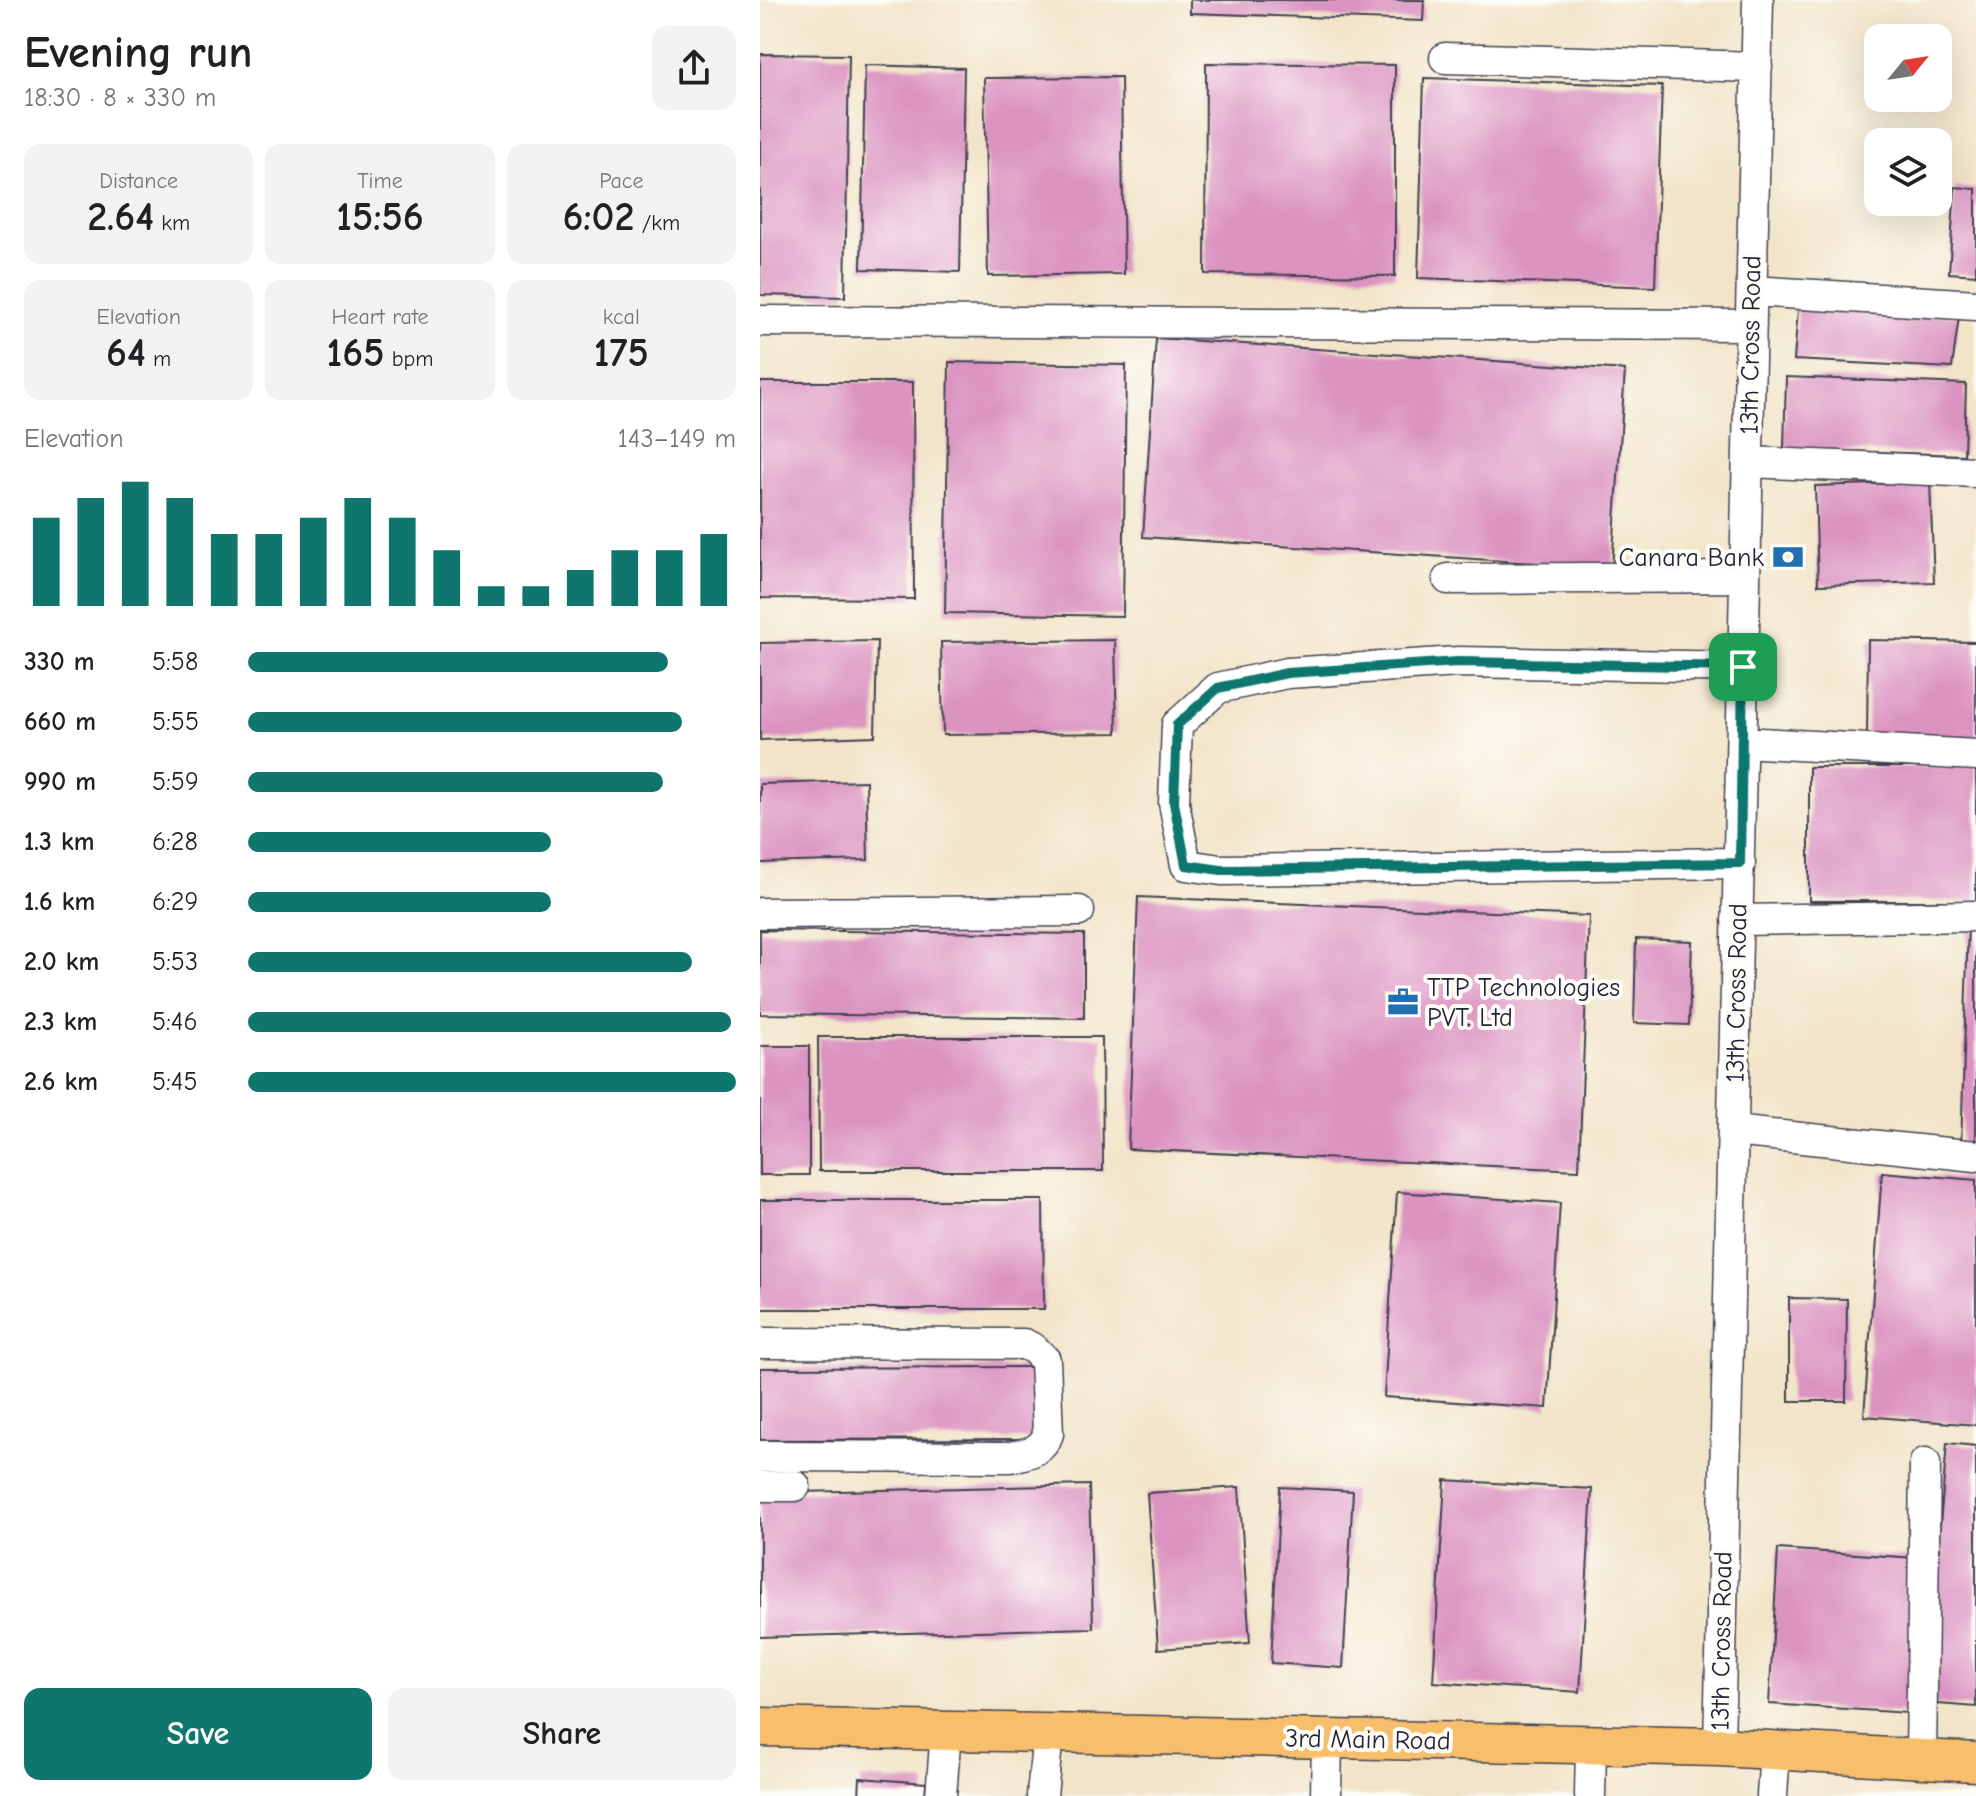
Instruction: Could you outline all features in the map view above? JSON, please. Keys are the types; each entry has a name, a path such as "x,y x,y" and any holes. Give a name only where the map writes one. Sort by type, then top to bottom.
{"main road":[{"name":"3rd Main Road","path":"760,1727 1719,1747 1976,1762"}],"street":[{"name":"13th Cross Road","path":"1719,1747 1758,0"},
{"path":"1445,58 1757,67"},
{"path":"1752,291 1976,305"},
{"path":"760,321 1751,325"},
{"path":"1748,462 1976,472"},
{"path":"1448,579 1745,577"},
{"path":"1740,863 1221,870 1186,865 1174,803 1177,725 1218,688 1287,673 1458,662 1743,667"},
{"path":"1742,742 1976,755"},
{"path":"760,913 1079,911"},
{"path":"1737,920 1976,916"},
{"path":"1733,1131 1976,1156"},
{"path":"760,1343 1024,1344 1045,1360 1048,1434 1045,1444 1036,1451 1011,1457 760,1456"},
{"path":"1921,1759 1925,1463"},
{"path":"760,1486 795,1486"},
{"path":"941,1796 946,1731"},
{"path":"1042,1796 1048,1733"},
{"path":"1326,1796 1327,1739"},
{"path":"1590,1796 1591,1744"},
{"path":"1772,1796 1775,1750"}],"building":[{"path":"1190,0 1424,0 1423,21 1190,13"},
{"path":"760,54 849,55 845,297 760,295"},
{"path":"1206,63 1395,65 1395,276 1205,274"},
{"path":"865,65 964,68 960,272 861,269"},
{"path":"1121,77 1124,274 988,276 984,78"},
{"path":"1424,78 1662,86 1655,287 1418,278"},
{"path":"1955,187 1976,189 1976,275 1949,273"},
{"path":"1798,309 1959,316 1952,368 1794,360"},
{"path":"1156,338 1625,370 1612,568 1143,537"},
{"path":"949,362 1126,365 1123,616 945,613"},
{"path":"1786,377 1966,384 1964,455 1784,449"},
{"path":"760,382 913,382 914,599 760,598"},
{"path":"1930,482 1934,582 1818,585 1815,486"},
{"path":"1115,640 1117,733 943,735 941,642"},
{"path":"1868,640 1976,642 1976,742 1867,740"},
{"path":"877,641 875,736 760,740 760,643"},
{"path":"1809,767 1976,767 1976,901 1809,901"},
{"path":"866,781 868,860 760,863 760,784"},
{"path":"1138,897 1589,916 1579,1170 1128,1149"},
{"path":"1968,926 1976,926 1976,1148 1961,1148"},
{"path":"760,930 1084,934 1084,1018 760,1014"},
{"path":"1636,939 1692,941 1689,1025 1634,1023"},
{"path":"818,1037 1102,1037 1103,1171 819,1171"},
{"path":"760,1046 809,1046 809,1175 760,1175"},
{"path":"1882,1172 1976,1180 1976,1425 1864,1416"},
{"path":"1397,1192 1560,1203 1547,1408 1384,1397"},
{"path":"760,1200 1043,1200 1044,1309 760,1309"},
{"path":"1789,1298 1847,1299 1846,1401 1789,1401"},
{"path":"1034,1367 1035,1439 760,1440 760,1368"},
{"path":"1947,1443 1976,1446 1976,1707 1925,1703"},
{"path":"1445,1480 1592,1489 1580,1692 1433,1682"},
{"path":"1089,1485 1093,1628 760,1637 760,1493"},
{"path":"1239,1487 1250,1643 1158,1649 1147,1493"},
{"path":"1280,1487 1353,1491 1343,1668 1271,1663"},
{"path":"1778,1549 1917,1558 1908,1713 1769,1704"},
{"path":"860,1778 926,1783 925,1796 859,1796"}],"place":[{"name":"Canara Bank","path":"1788,557"},
{"name":"TTP Technologies PVT. Ltd","path":"1403,1002"}],"route":[{"path":"1458,662 1743,667 1740,863 1221,870 1186,865 1174,803 1177,725 1218,688 1287,673 1458,662"}]}
